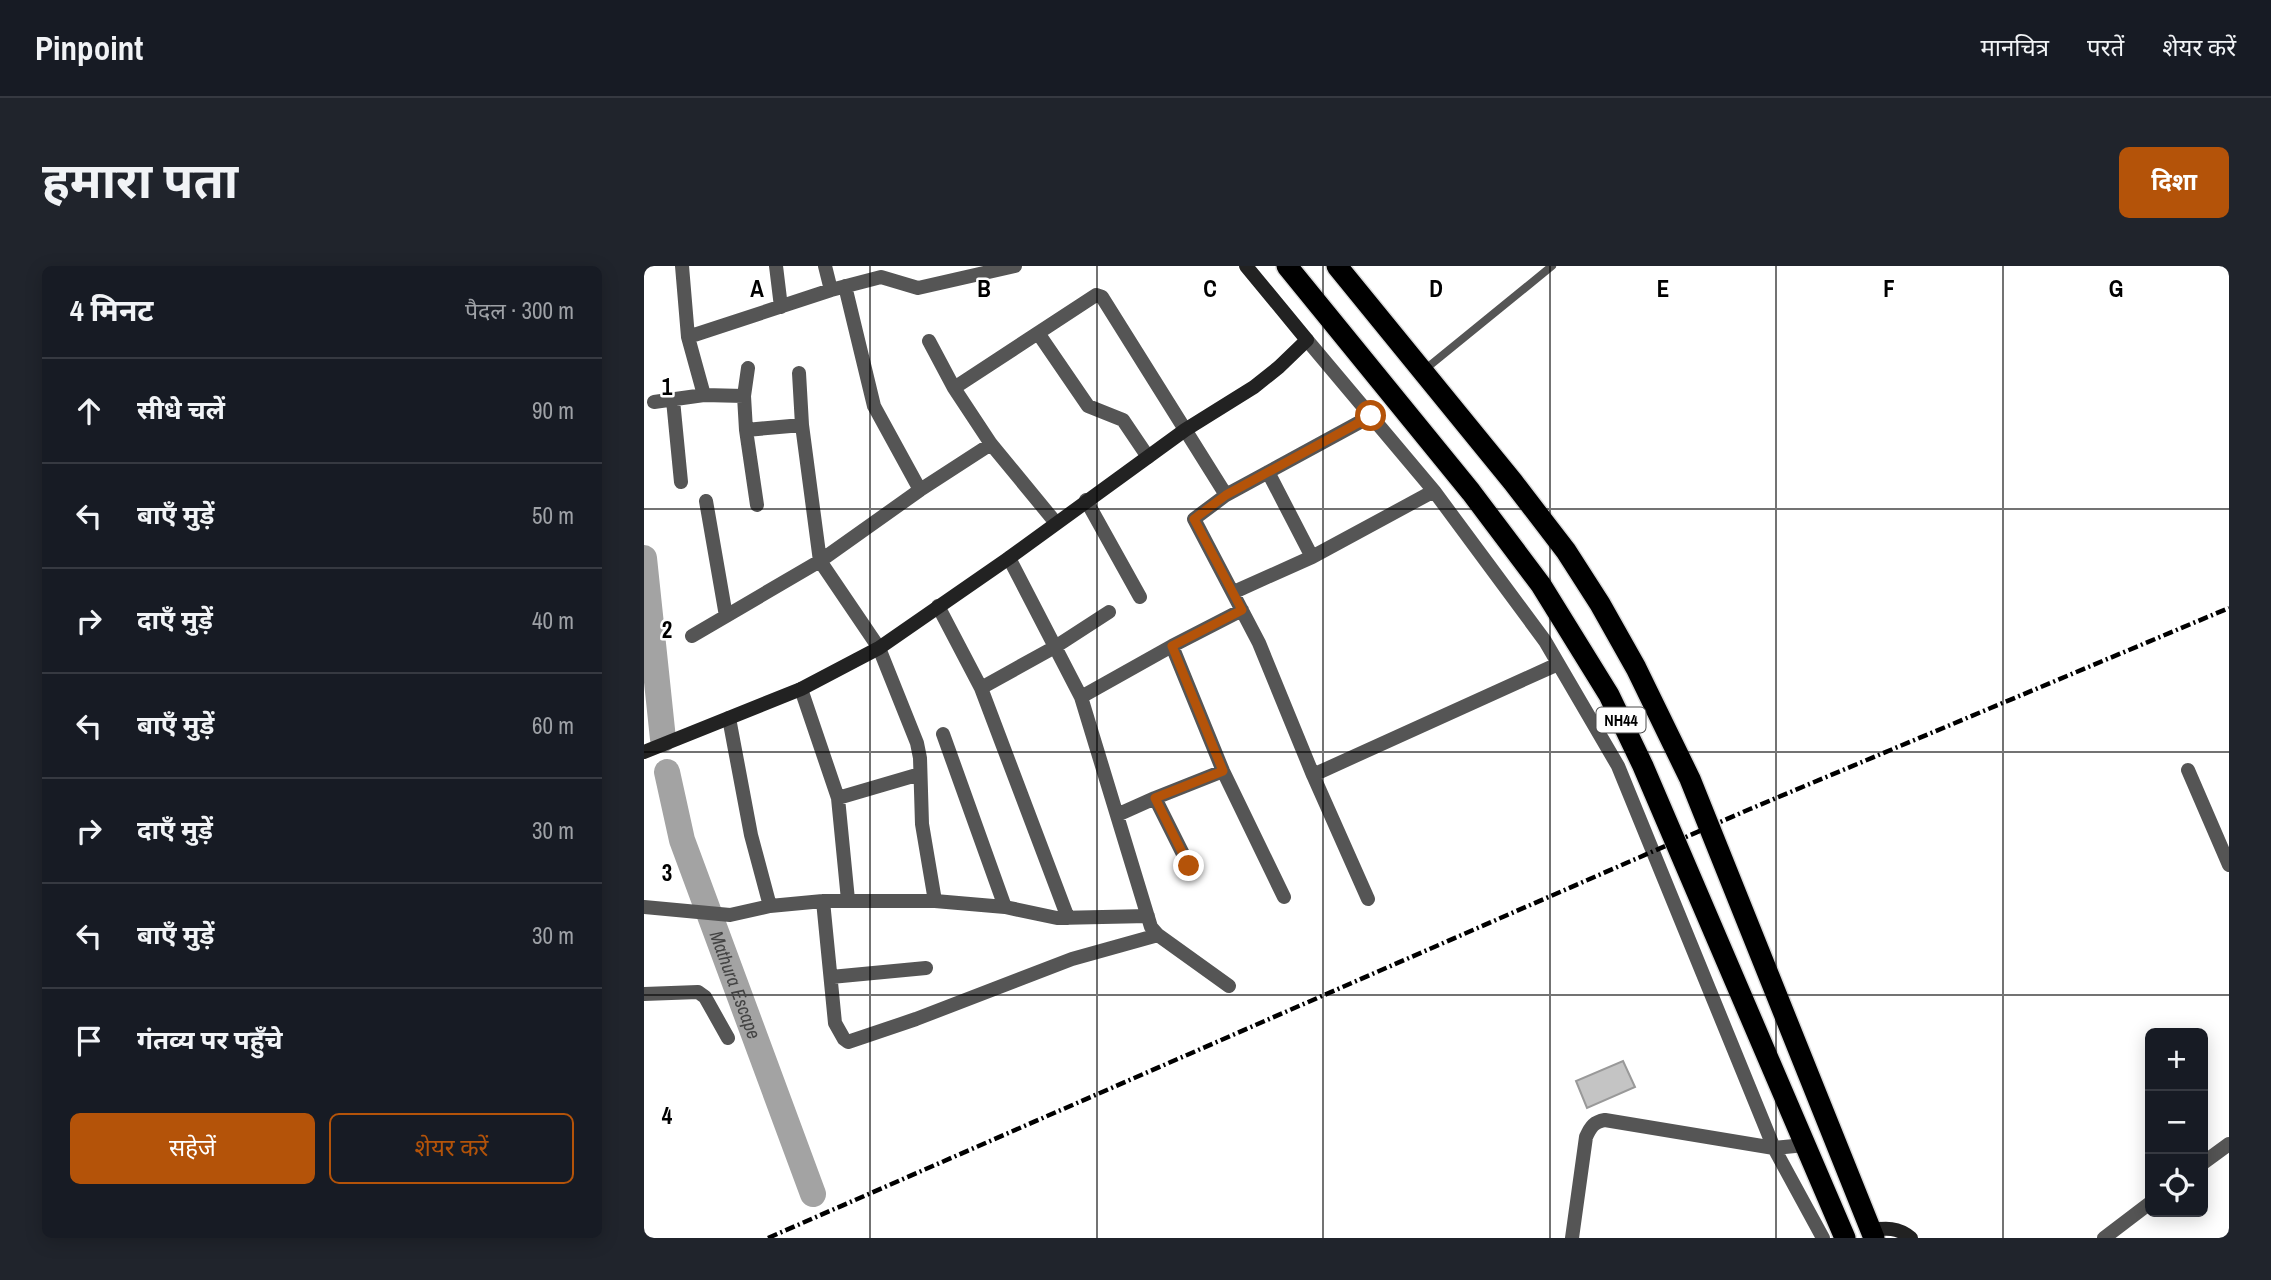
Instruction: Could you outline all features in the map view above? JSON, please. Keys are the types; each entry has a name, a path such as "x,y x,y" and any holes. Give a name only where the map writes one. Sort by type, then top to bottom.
{"highway":[{"name":"NH44","path":"1287,266 1471,492 1541,585 1609,695 1649,778 1844,1238"},
{"name":"NH44","path":"1337,266 1566,551 1636,668 1690,779 1872,1234"}],"street":[{"path":"682,266 688,337 704,395"},
{"path":"776,266 781,307"},
{"path":"825,266 838,288 874,406 920,490"},
{"path":"688,337 838,288 881,277 918,288 1015,266"},
{"path":"1246,266 1434,491 1545,641 1618,766 1774,1148 1823,1238"},
{"path":"954,388 1096,295 1102,297 1226,495"},
{"path":"1038,333 1088,406 1123,420 1148,457"},
{"path":"644,752 801,689 879,648 1009,558 1185,430 1254,387 1288,360 1307,340"},
{"path":"929,341 954,388 991,444 1056,523"},
{"path":"748,368 744,396 746,430 757,505"},
{"path":"799,373 802,425 820,561 879,648 917,743 922,824 935,901"},
{"path":"654,402 704,395 744,396"},
{"path":"673,400 681,482"},
{"path":"1368,899 1313,775 1264,654 1194,519 1226,495 1371,416"},
{"path":"746,430 802,425"},
{"path":"692,636 820,561 920,490 991,444"},
{"path":"1268,472 1312,557"},
{"path":"1234,592 1312,557 1434,491"},
{"path":"1086,500 1140,597"},
{"path":"706,501 726,616"},
{"path":"1009,558 1081,697 1151,927 1158,935 1229,986"},
{"path":"938,607 981,688 1068,918"},
{"path":"1081,697 1242,610"},
{"path":"981,688 1055,647 1109,612"},
{"path":"1172,646 1223,771 1284,897"},
{"path":"1313,775 1558,664"},
{"path":"801,689 838,798 848,900"},
{"path":"729,718 751,835 770,906"},
{"path":"943,734 1005,907"},
{"path":"2188,770 2229,865"},
{"path":"1117,816 1223,771"},
{"path":"838,798 920,774"},
{"path":"1155,798 1189,866"},
{"path":"644,907 730,915 770,906 824,901 935,901 1005,907 1068,918 1148,916"},
{"path":"824,901 835,1023 848,1042 892,1028 1072,959 1158,935"},
{"path":"831,976 926,968"},
{"path":"644,994 698,992 705,997 728,1038"},
{"path":"1572,1238 1586,1137 1596,1121 1605,1120 1774,1148 1805,1145"},
{"path":"2208,1161 2228,1148"},
{"path":"2104,1238 2145,1207"},
{"path":"1872,1234 1892,1227 1911,1238"}],"lane":[{"path":"1423,371 1552,266"}],"building":[{"path":"1623,1061 1635,1087 1587,1108 1576,1081"}],"waterway":[{"name":"Mathura Escape","path":"644,558 663,739"},
{"name":"Mathura Escape","path":"667,772 682,840 813,1194"}],"railway":[{"path":"768,1238 1750,809 2229,608"}],"route":[{"path":"1189,866 1155,798 1223,771 1172,646 1242,610 1194,519 1226,495 1371,416"}]}
